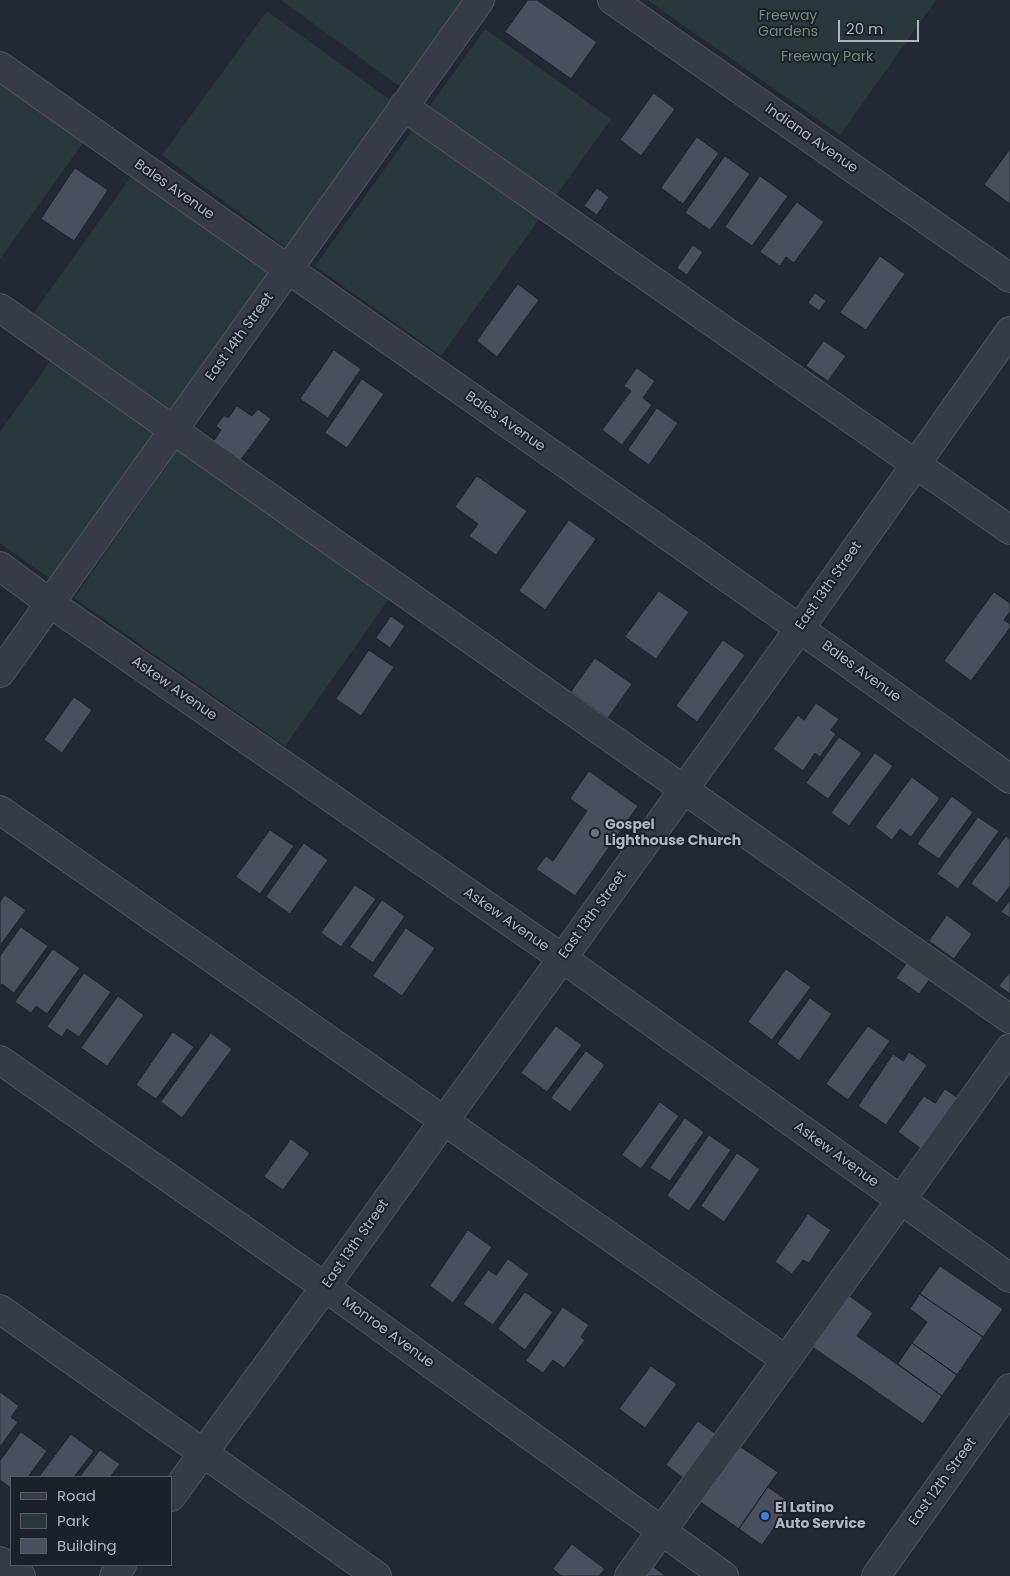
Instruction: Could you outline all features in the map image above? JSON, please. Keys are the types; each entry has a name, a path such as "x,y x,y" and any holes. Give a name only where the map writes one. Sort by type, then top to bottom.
{"street":[{"name":"East 14th Street","path":"0,673 480,0"},
{"name":"Indiana Avenue","path":"612,0 1010,278"},
{"name":"Bales Avenue","path":"0,66 800,628 1010,779"},
{"path":"403,106 1010,530"},
{"path":"0,308 1010,1019"},
{"name":"East 13th Street","path":"172,1496 326,1287 444,1120 800,628 1010,331"},
{"name":"Askew Avenue","path":"0,566 50,603 562,958 1010,1278"},
{"path":"0,810 786,1360"},
{"path":"628,1576 1010,1048"},
{"name":"Monroe Avenue","path":"0,1060 326,1287 724,1576"},
{"path":"0,1308 377,1576"},
{"name":"East 12th Street","path":"876,1576 1010,1388"},
{"path":"0,1561 21,1576"}],"green space":[{"path":"281,0 467,0 403,89"},
{"name":"Freeway Park","path":"647,0 936,0 840,135"},
{"path":"267,11 393,102 286,248 162,155"},
{"path":"485,29 611,119 441,356 315,266"},
{"path":"0,80 85,140 0,259"},
{"path":"133,174 272,273 53,581 0,543 0,432 66,339 33,314"},
{"path":"179,448 391,596 285,746 74,598"}],"building":[{"path":"528,0 537,0 597,42 571,79 505,32"},
{"path":"654,93 675,109 641,156 620,140"},
{"path":"697,137 719,153 683,204 661,188"},
{"path":"1010,149 1010,204 984,185"},
{"path":"725,156 750,174 710,230 685,213"},
{"path":"75,168 108,190 74,241 41,219"},
{"path":"760,176 788,196 752,246 725,227"},
{"path":"597,188 609,197 597,215 584,206"},
{"path":"797,202 824,222 794,263 786,257 780,266 760,252"},
{"path":"693,245 703,252 687,275 677,268"},
{"path":"880,256 905,274 866,330 840,313"},
{"path":"518,284 539,300 497,357 477,341"},
{"path":"815,293 826,301 819,311 808,303"},
{"path":"824,341 846,356 828,381 806,366"},
{"path":"334,350 361,369 328,418 300,399"},
{"path":"637,368 655,381 643,398 652,405 622,445 602,430 631,391 624,386"},
{"path":"362,379 384,394 347,448 325,433"},
{"path":"237,406 252,416 258,409 271,419 240,461 213,442 221,430 216,426 224,415 228,418"},
{"path":"657,408 678,423 649,465 628,450"},
{"path":"477,476 527,511 496,555 469,536 478,524 455,507"},
{"path":"569,520 596,539 545,610 519,591"},
{"path":"659,591 689,612 656,659 625,637"},
{"path":"994,592 1010,603 1010,612 1004,620 1010,624 1010,628 971,681 944,661"},
{"path":"391,616 405,626 390,648 376,638"},
{"path":"723,640 745,655 697,722 676,706"},
{"path":"369,650 394,667 361,716 336,699"},
{"path":"595,658 632,684 608,718 571,692"},
{"path":"74,697 92,710 62,753 44,740"},
{"path":"816,703 839,719 831,730 836,734 820,757 815,753 803,771 773,749 798,715 804,720"},
{"path":"839,737 862,753 828,799 806,783"},
{"path":"875,753 893,766 849,826 831,813"},
{"name":"Gospel Lighthouse Church","path":"589,771 638,806 575,896 536,869 546,856 553,861 587,811 570,799"},
{"path":"912,777 940,798 911,837 900,829 892,840 875,827"},
{"path":"952,796 973,812 939,859 917,844"},
{"path":"978,817 999,831 958,889 937,874"},
{"path":"270,830 294,846 260,894 236,877"},
{"path":"1006,836 1010,839 1010,886 997,903 971,884"},
{"path":"304,843 328,860 290,914 266,897"},
{"path":"355,885 376,899 341,947 321,933"},
{"path":"5,895 26,910 0,946 0,902"},
{"path":"382,900 405,916 373,963 350,947"},
{"path":"1010,900 1010,918 1001,912"},
{"path":"947,915 972,934 954,959 929,941"},
{"path":"21,927 48,946 14,993 2,984 0,986 0,956"},
{"path":"406,928 435,948 402,996 373,976"},
{"path":"53,949 80,968 47,1014 36,1006 31,1013 15,1002"},
{"path":"909,960 932,976 919,994 896,978"},
{"path":"786,969 811,987 772,1040 748,1022"},
{"path":"1010,972 1010,994 999,986"},
{"path":"84,973 111,992 79,1037 67,1029 62,1037 47,1027"},
{"path":"118,996 144,1015 107,1066 81,1048"},
{"path":"810,998 832,1014 799,1061 777,1044"},
{"path":"556,1026 582,1045 547,1092 521,1073"},
{"path":"868,1026 890,1041 848,1100 826,1084"},
{"path":"173,1032 194,1047 156,1099 136,1085"},
{"path":"211,1033 232,1049 182,1118 161,1102"},
{"path":"586,1051 605,1065 570,1112 551,1098"},
{"path":"909,1052 927,1065 886,1125 858,1106 893,1054 903,1061"},
{"path":"945,1089 961,1100 924,1151 898,1132 924,1096 935,1103"},
{"path":"660,1102 679,1116 641,1169 622,1155"},
{"path":"685,1118 704,1132 670,1181 650,1168"},
{"path":"709,1135 731,1150 689,1211 667,1196"},
{"path":"291,1139 310,1153 283,1190 264,1177"},
{"path":"737,1153 760,1169 724,1222 701,1206"},
{"path":"808,1214 831,1230 809,1263 803,1260 792,1274 775,1262"},
{"path":"468,1230 492,1247 453,1303 430,1286"},
{"path":"508,1259 529,1274 493,1325 463,1304 488,1270 496,1275"},
{"path":"940,1266 1003,1309 983,1337 920,1294"},
{"path":"525,1292 553,1312 525,1350 498,1329"},
{"path":"847,1294 873,1313 857,1336 942,1396 923,1424 811,1346"},
{"path":"920,1294 983,1337 957,1375 912,1343 927,1322 910,1309"},
{"path":"563,1307 589,1325 581,1337 585,1340 564,1368 553,1360 543,1373 526,1361"},
{"path":"912,1343 957,1375 942,1396 898,1364"},
{"path":"651,1366 677,1384 645,1428 619,1409"},
{"path":"0,1392 19,1406 11,1417 18,1422 0,1447"},
{"path":"698,1421 719,1436 687,1481 666,1465"},
{"path":"21,1432 47,1451 29,1476 10,1476 10,1487 0,1480 0,1461"},
{"path":"71,1434 94,1451 75,1476 40,1476"},
{"path":"735,1443 778,1472 739,1529 696,1499"},
{"path":"100,1450 120,1464 111,1476 81,1476"},
{"name":"El Latino Auto Service","path":"768,1487 791,1503 762,1545 739,1529"},
{"path":"572,1544 605,1569 599,1576 561,1576 553,1569"},
{"path":"651,1565 666,1576 643,1576"}],"place":[{"name":"Gospel Lighthouse Church","path":"595,833"},
{"name":"El Latino Auto Service","path":"765,1516"}],"park label":[{"name":"Freeway Gardens","path":"788,24"}]}
